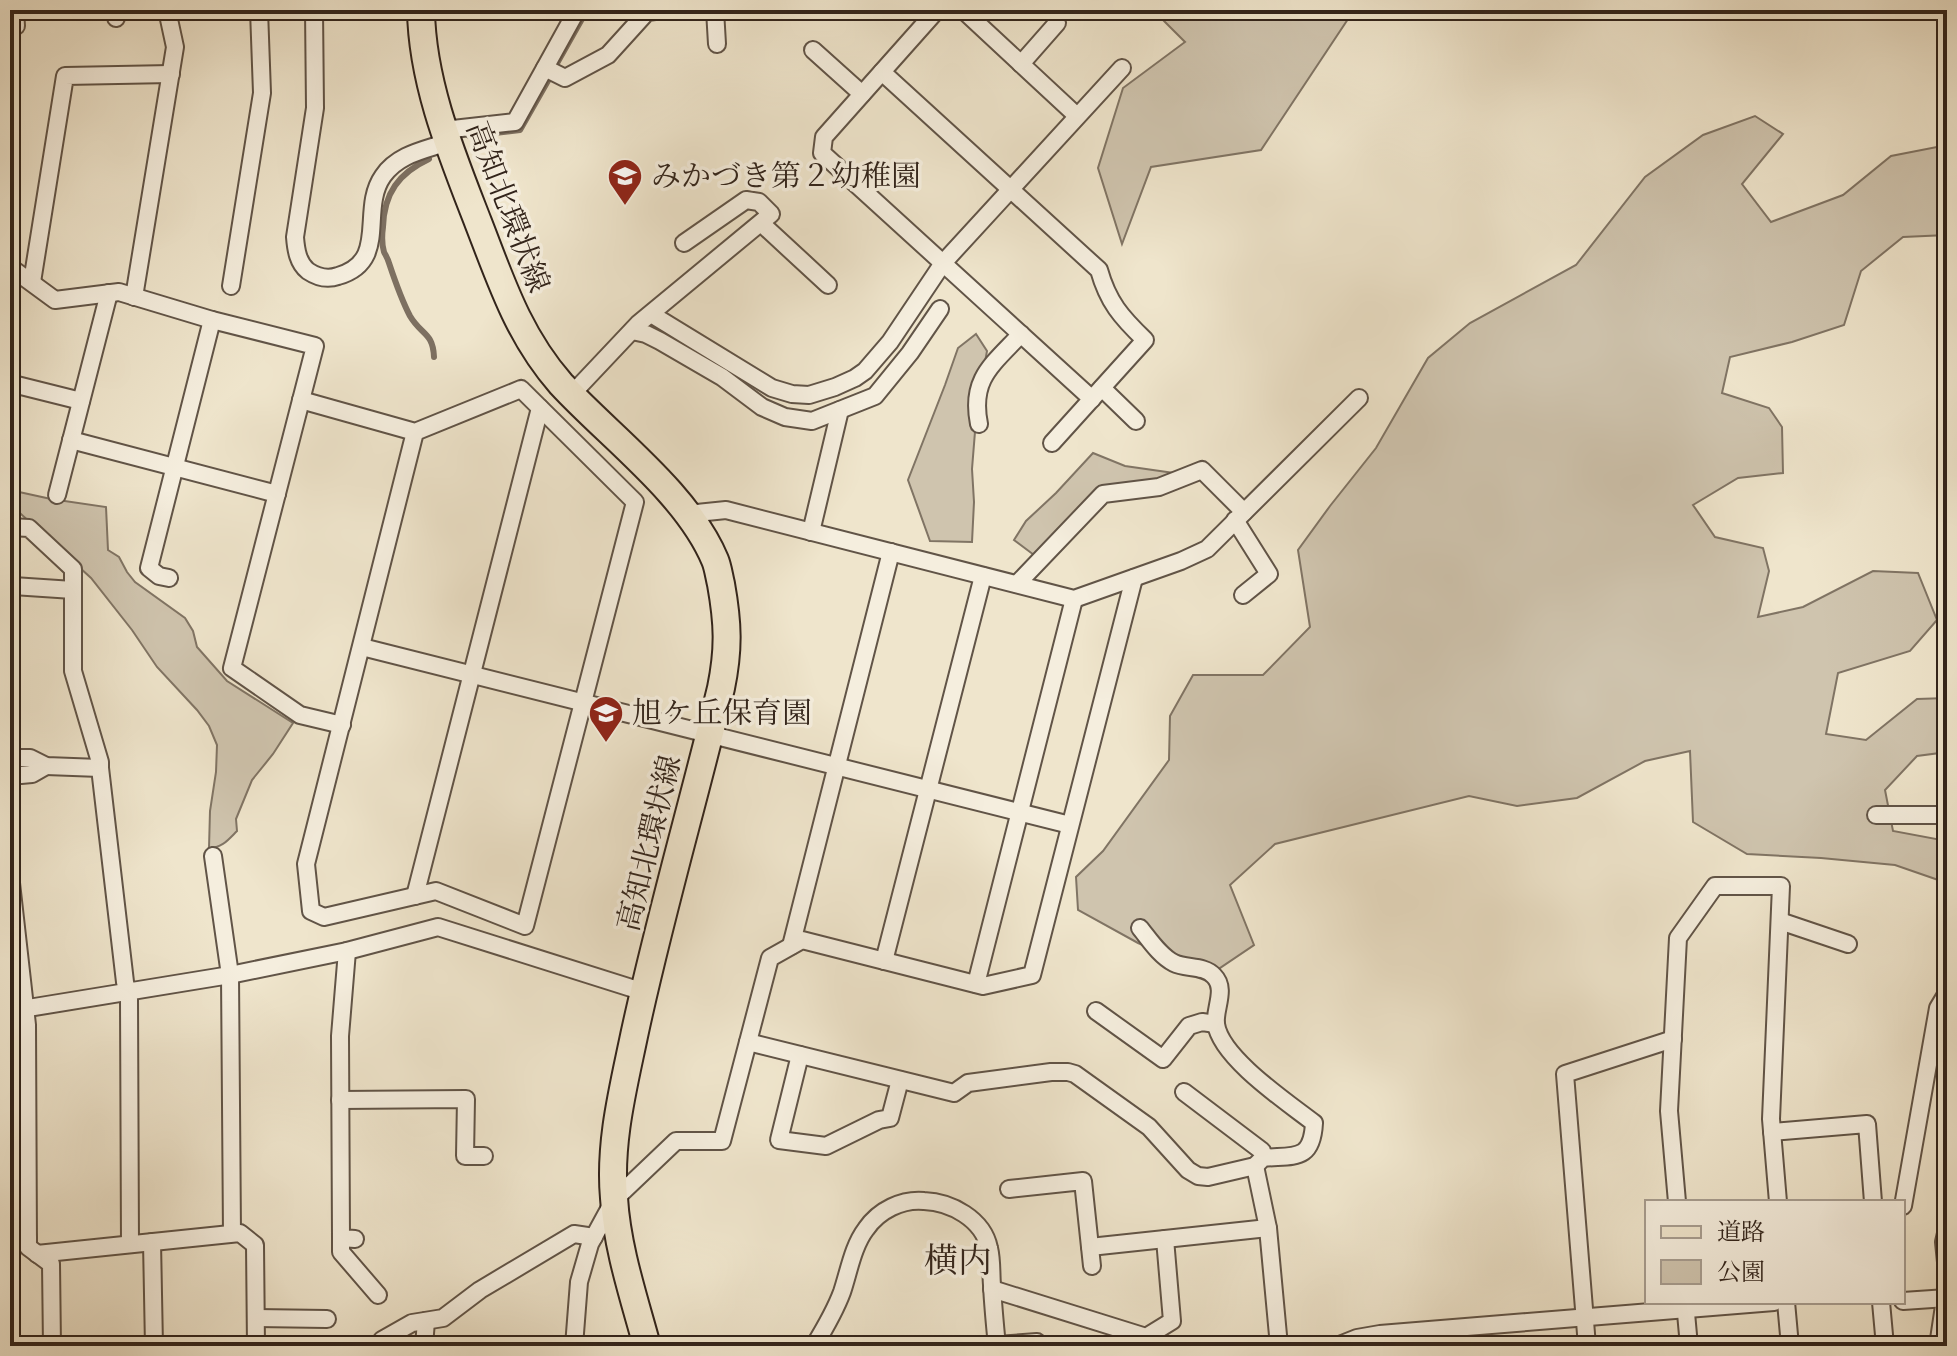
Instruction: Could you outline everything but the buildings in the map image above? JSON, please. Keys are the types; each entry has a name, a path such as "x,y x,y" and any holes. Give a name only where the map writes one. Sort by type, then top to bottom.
{"main road":[{"name":"高知北環状線","path":"421,10 428,67 446,136 520,326 544,365 571,395 674,496 716,561 727,630 727,659 644,992 615,1142 614,1200 622,1248 647,1346"}],"street":[{"path":"134,297 175,47 167,10"},
{"path":"231,286 262,93 259,10"},
{"path":"314,10 315,108 295,237 296,250 306,269 319,277 333,278 359,266 368,252 375,196 382,177 400,158 446,136 515,122 577,10"},
{"path":"545,68 565,78 608,55 647,12 663,10"},
{"path":"715,10 717,44"},
{"path":"963,10 1077,116"},
{"path":"930,13 824,137 822,153 1021,334 1136,421"},
{"path":"1021,64 1057,23"},
{"path":"813,50 862,94"},
{"path":"651,314 772,388 809,395 855,378 890,342 943,263 1122,68"},
{"path":"882,72 1099,270 1111,303 1126,323 1145,340 1052,443"},
{"path":"32,282 65,76 171,74"},
{"path":"571,395 632,331 771,214 759,202 746,200 684,243"},
{"path":"761,223 828,285"},
{"path":"10,267 55,300 119,292 315,346 232,668 300,715 342,725"},
{"path":"57,495 109,293"},
{"path":"632,331 660,341 722,377 762,407 785,417 812,421 875,396 940,309"},
{"path":"169,578 159,576 149,568 212,320"},
{"path":"979,424 976,407 980,383 988,369 1021,334"},
{"path":"17,385 81,401"},
{"path":"301,400 415,432 521,389 635,502 525,926 436,891 324,917 311,911 306,864 415,432"},
{"path":"687,514 726,510 1074,599 1207,549 1359,398"},
{"path":"415,896 540,408"},
{"path":"811,532 840,410"},
{"path":"71,440 277,494"},
{"path":"1017,584 1103,494 1159,487 1202,470 1240,516 1269,574 1243,595"},
{"path":"10,527 29,528 73,569 73,671 100,762 129,999 130,1244"},
{"path":"791,946 891,552"},
{"path":"884,961 983,576"},
{"path":"574,1346 579,1282 590,1244 614,1200 676,1141 722,1141 770,958 802,940 983,986 1032,975 1134,578"},
{"path":"13,586 73,590"},
{"path":"976,984 1074,599"},
{"path":"362,647 1070,825"},
{"path":"10,758 30,758 46,766 100,768"},
{"path":"10,776 32,774 46,766"},
{"path":"1876,815 1947,815"},
{"path":"213,856 230,975 232,1233"},
{"path":"10,874 28,1247 51,1264 52,1346"},
{"path":"1677,1200 1669,1111 1678,938 1715,886 1781,886 1772,1132 1778,1200"},
{"path":"1780,921 1848,944"},
{"path":"18,1010 230,975 347,951 438,927 644,992"},
{"path":"748,1042 954,1093 968,1083 1051,1072 1075,1074 1149,1127 1188,1170 1198,1176 1208,1177 1259,1162 1300,1155 1308,1149 1313,1139 1314,1123 1238,1062 1223,1041 1216,1024 1220,988 1215,976 1200,968 1174,963 1156,948 1140,928"},
{"path":"347,951 340,1036 340,1100 348,1238 341,1252 378,1295"},
{"path":"1904,1200 1938,1008 1947,993"},
{"path":"1096,1011 1163,1059 1189,1026 1202,1022 1216,1024"},
{"path":"1587,1346 1565,1074 1673,1039"},
{"path":"800,1055 779,1140 826,1146 879,1120 890,1118 900,1080"},
{"path":"1184,1092 1262,1151 1259,1162 1279,1346"},
{"path":"340,1100 466,1099 465,1156 484,1156"},
{"path":"1772,1132 1867,1124 1873,1200"},
{"path":"1009,1189 1083,1181 1092,1266"},
{"path":"814,1346 831,1319 863,1231 882,1212 913,1200 955,1209 981,1229 989,1247 997,1345 1037,1342"},
{"path":"1090,1247 1268,1228"},
{"path":"1947,1229 1944,1242 1947,1272"},
{"path":"37,1254 240,1233 255,1245 256,1346"},
{"path":"378,1346 382,1340 412,1323 443,1318 480,1290 574,1234 594,1237"},
{"path":"10,1239 28,1238"},
{"path":"992,1289 1154,1340 1172,1321 1165,1239"},
{"path":"152,1242 154,1346"},
{"path":"1905,1301 1946,1294 1938,1346"},
{"path":"1337,1346 1380,1334 1730,1304"},
{"path":"1786,1304 1790,1346"},
{"path":"1881,1304 1885,1346"},
{"path":"1685,1306 1689,1346"},
{"path":"256,1318 327,1319"},
{"path":"424,1346 426,1321"}],"green space":[{"path":"1153,10 1354,10 1261,150 1151,167 1122,244 1098,168 1123,88 1185,42"},
{"path":"1755,116 1783,134 1742,184 1771,222 1843,195 1891,156 1947,147 1947,235 1903,237 1861,271 1844,325 1730,357 1722,393 1769,408 1782,427 1783,473 1738,478 1693,505 1715,537 1763,548 1769,571 1758,617 1803,607 1873,571 1918,573 1937,620 1910,651 1838,673 1826,734 1866,740 1917,699 1947,698 1947,752 1917,756 1885,790 1893,831 1947,841 1947,883 1895,865 1747,854 1693,822 1690,751 1645,761 1577,798 1517,806 1469,796 1275,844 1230,885 1254,945 1211,974 1138,943 1078,910 1076,877 1103,851 1169,760 1170,716 1193,675 1263,675 1310,627 1298,550 1376,448 1428,358 1470,323 1576,265 1645,177 1703,135"},
{"path":"976,334 987,351 977,407 972,469 972,542 930,541 908,480 958,348"},
{"path":"1093,453 1125,466 1181,474 1084,509 1038,558 1014,540 1026,521"},
{"path":"10,490 106,507 108,550 119,557 135,582 185,618 193,631 197,647 227,681 293,723 252,780 236,819 237,831 221,845 209,848 217,745 209,726 157,667 91,578 10,504"}],"waterway":[{"path":"556,65 587,10"},
{"path":"469,136 520,130 549,79"},
{"path":"429,159 409,171 390,194 382,240 404,303 414,322 429,338 434,357"}],"place":[{"name":"みかづき第２幼稚園","path":"625,207"},
{"name":"旭ケ丘保育園","path":"606,744"}],"district":[{"name":"横内","path":"958,1260"}]}
